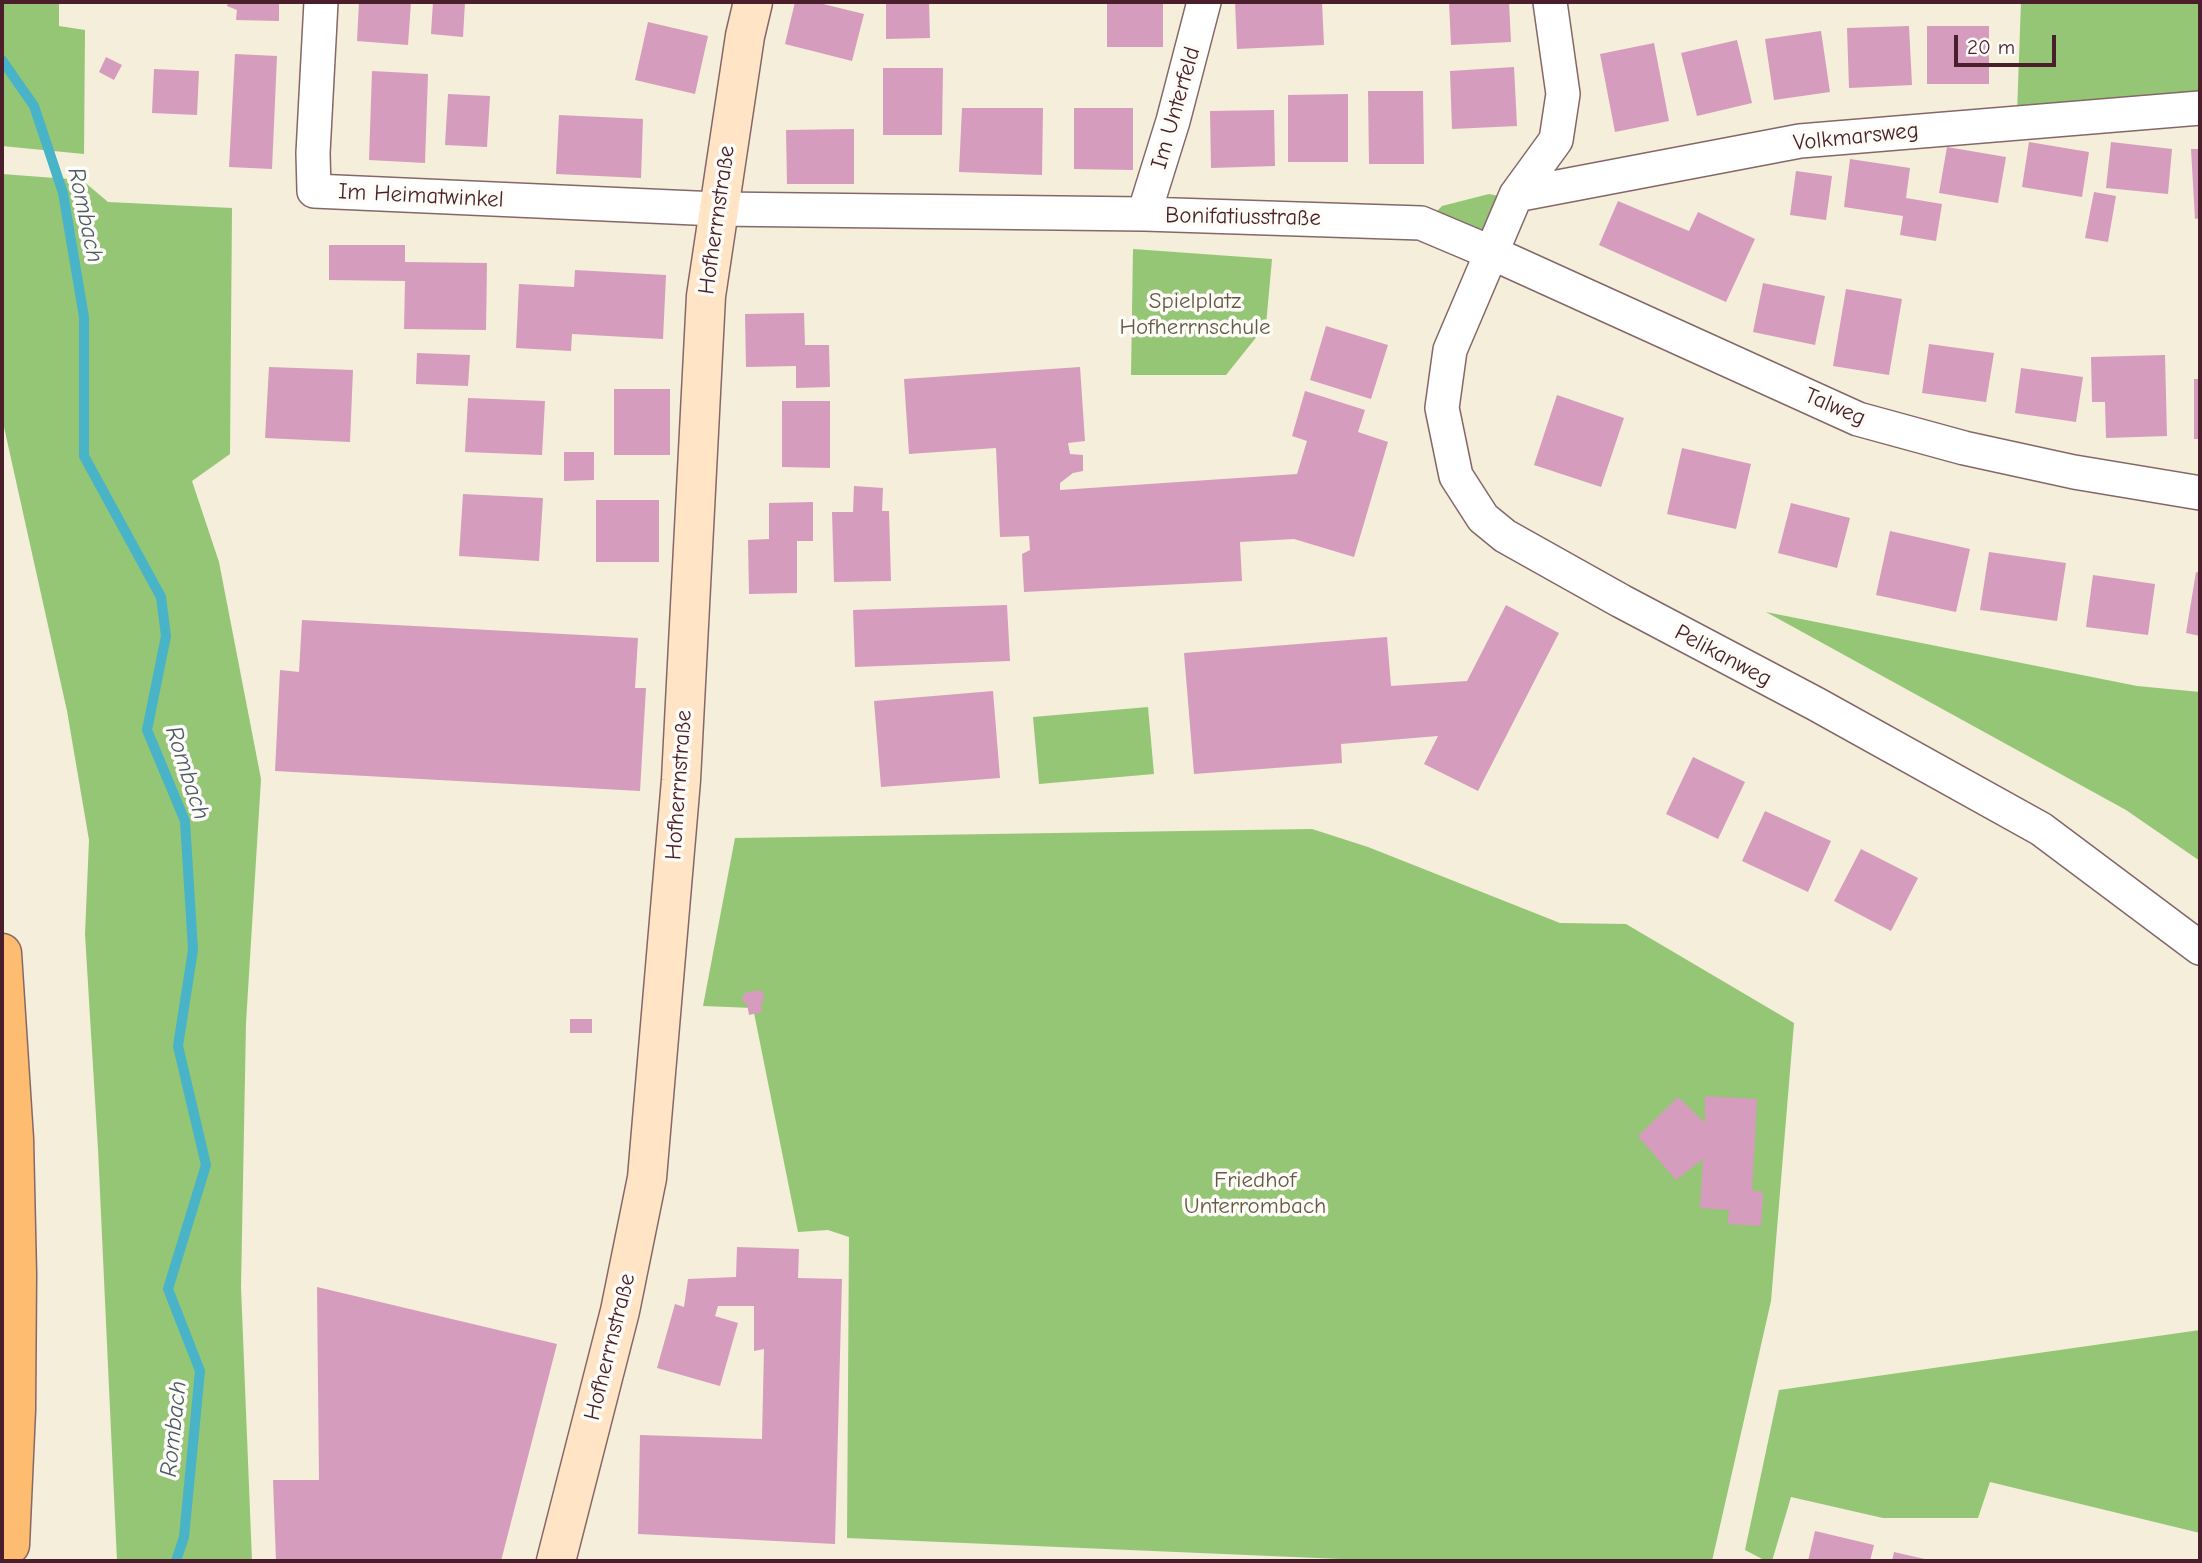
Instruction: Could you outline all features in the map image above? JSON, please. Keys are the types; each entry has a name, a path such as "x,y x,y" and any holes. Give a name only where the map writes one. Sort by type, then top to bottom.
{"highway":[{"path":"2,953 14,1139 17,1274 16,1410 10,1545"}],"street":[{"name":"Im Heimatwinkel","path":"321,2 313,153 314,191 717,209"},
{"name":"Hofherrnstraße","path":"556,1561 620,1311 647,1178 681,780 706,296 744,36 752,2"},
{"name":"Im Unterfeld","path":"1144,214 1173,121 1204,2"},
{"path":"1492,253 1516,195 1556,139 1563,94 1550,2"},
{"name":"Volkmarsweg","path":"1516,195 1800,141 2200,107"},
{"name":"Bonifatiusstraße","path":"717,209 1144,214 1404,221 1421,223 1492,253"},
{"name":"Talweg","path":"1492,253 1858,419 1964,449 2074,472 2200,493"},
{"name":"Pelikanweg","path":"1492,253 1450,350 1442,408 1456,476 1483,518 1505,536 1629,606 1816,704 2041,829 2200,948"}],"green space":[{"path":"2,2 59,2 59,26 85,30 84,154 2,146"},
{"path":"2021,2 2200,2 2200,97 2017,114"},
{"path":"2,174 82,180 108,202 232,208 230,454 192,481 219,562 261,779 246,1023 241,1287 252,1561 117,1561 85,934 89,840 67,711 2,418"},
{"path":"1489,194 1509,198 1491,247 1427,221 1442,206"},
{"name":"Spielplatz Hofherrnschule","path":"1133,249 1272,259 1266,325 1226,375 1131,375"},
{"path":"1766,612 2137,686 2200,692 2200,861 2126,810"},
{"path":"1148,707 1154,774 1039,784 1033,717"},
{"name":"Friedhof Unterrombach","path":"1312,829 1368,847 1560,923 1626,924 1794,1023 1771,1301 1712,1561 1388,1561 847,1538 849,1237 828,1230 798,1232 753,1008 703,1006 735,838"},
{"path":"2200,1330 2200,1533 1990,1482 1978,1518 1883,1518 1791,1497 1772,1561 1766,1561 1745,1550 1779,1390"}],"building":[{"path":"228,2 279,2 279,21 236,20 237,10 227,6"},
{"path":"359,2 411,2 408,45 357,41"},
{"path":"433,2 465,2 463,37 431,34"},
{"path":"795,2 815,2 864,14 852,61 785,44"},
{"path":"886,2 929,2 930,38 886,39"},
{"path":"1107,2 1163,2 1163,47 1107,47"},
{"path":"1235,2 1322,2 1324,45 1237,49"},
{"path":"1449,2 1509,2 1511,42 1451,45"},
{"path":"648,22 708,36 695,94 635,80"},
{"path":"1909,26 1912,85 1849,88 1847,28"},
{"path":"1927,26 1989,26 1989,84 1927,84"},
{"path":"1821,31 1830,92 1774,100 1765,39"},
{"path":"1737,40 1752,103 1697,116 1681,53"},
{"path":"1654,43 1669,121 1615,132 1600,54"},
{"path":"235,54 277,56 272,169 229,167"},
{"path":"106,57 122,65 114,80 99,72"},
{"path":"1514,67 1517,126 1452,129 1450,71"},
{"path":"883,68 943,68 942,135 883,135"},
{"path":"154,69 199,71 197,115 152,113"},
{"path":"372,71 428,74 425,163 369,160"},
{"path":"1368,91 1423,91 1424,164 1369,164"},
{"path":"448,94 490,96 487,147 445,145"},
{"path":"1348,94 1348,162 1288,162 1288,95"},
{"path":"962,108 1043,108 1042,175 959,172"},
{"path":"1074,108 1133,108 1133,170 1074,169"},
{"path":"1274,110 1275,166 1211,168 1210,111"},
{"path":"559,115 643,119 641,178 556,174"},
{"path":"854,129 854,184 787,184 786,130"},
{"path":"2029,142 2089,152 2082,197 2022,187"},
{"path":"2111,142 2172,149 2168,194 2106,188"},
{"path":"1947,147 2006,157 1998,203 1939,193"},
{"path":"2191,149 2200,149 2200,218 2195,219"},
{"path":"1850,159 1910,168 1906,198 1942,204 1936,241 1900,235 1903,216 1844,207"},
{"path":"1796,171 1832,176 1826,220 1790,215"},
{"path":"2094,192 2116,196 2108,242 2085,238"},
{"path":"1618,201 1689,231 1698,212 1755,239 1726,302 1599,245"},
{"path":"329,245 405,245 405,262 487,263 486,330 404,329 405,281 329,280"},
{"path":"575,270 666,275 663,339 572,334 571,351 516,348 519,284 574,287"},
{"path":"1763,283 1825,296 1815,345 1753,332"},
{"path":"1846,289 1902,299 1889,375 1833,366"},
{"path":"804,313 805,345 829,345 830,387 796,388 796,366 746,367 745,314"},
{"path":"1326,326 1388,345 1371,399 1310,380"},
{"path":"1929,344 1994,353 1986,402 1922,393"},
{"path":"417,353 470,355 468,386 416,384"},
{"path":"2165,355 2167,436 2106,438 2105,402 2092,402 2091,357"},
{"path":"269,367 353,370 350,442 265,438"},
{"path":"1080,367 1085,441 1068,443 1070,454 1083,455 1083,471 1073,473 1060,483 1060,490 1297,474 1307,441 1292,436 1305,391 1365,410 1358,432 1388,442 1354,557 1294,539 1240,542 1242,581 1024,592 1022,554 1030,550 1029,536 1000,537 996,448 909,454 904,379"},
{"path":"2021,368 2083,377 2076,422 2015,413"},
{"path":"2194,379 2200,379 2200,439 2194,439"},
{"path":"614,389 670,389 670,455 614,455"},
{"path":"1557,395 1624,418 1601,487 1534,465"},
{"path":"468,398 545,401 542,455 465,452"},
{"path":"782,401 830,401 830,468 782,467"},
{"path":"1682,448 1751,464 1736,529 1667,514"},
{"path":"564,452 594,452 594,480 564,481"},
{"path":"854,486 883,488 882,511 889,511 891,581 834,582 832,512 853,512"},
{"path":"463,494 543,498 539,561 459,556"},
{"path":"596,500 659,500 659,562 596,562"},
{"path":"813,502 813,541 797,541 797,593 749,594 748,540 769,539 769,503"},
{"path":"1791,503 1850,518 1837,568 1778,553"},
{"path":"1890,531 1970,549 1956,612 1876,595"},
{"path":"1989,552 2066,563 2057,621 1980,610"},
{"path":"2196,572 2200,573 2200,636 2186,633"},
{"path":"2093,575 2155,584 2148,635 2086,627"},
{"path":"1007,605 1010,661 855,667 853,610"},
{"path":"1506,605 1559,633 1478,791 1424,764 1438,736 1341,744 1342,763 1194,774 1184,653 1387,637 1391,686 1467,681"},
{"path":"302,620 638,638 635,688 646,688 640,791 275,771 280,670 299,672"},
{"path":"993,691 1000,778 881,787 874,701"},
{"path":"1693,757 1745,782 1718,839 1666,814"},
{"path":"1765,811 1831,841 1808,892 1742,861"},
{"path":"1861,849 1918,878 1891,931 1834,901"},
{"path":"759,990 763,993 764,1000 761,1004 762,1012 749,1015 747,1004 742,997 745,993"},
{"path":"570,1019 592,1019 592,1033 570,1033"},
{"path":"1705,1096 1757,1099 1752,1190 1763,1192 1761,1226 1728,1224 1729,1210 1700,1208 1703,1159 1676,1180 1638,1136 1678,1097 1705,1123"},
{"path":"737,1247 799,1249 798,1278 842,1279 835,1544 638,1534 640,1435 762,1439 764,1349 754,1351 754,1306 718,1306 715,1316 738,1323 720,1386 657,1368 675,1304 684,1307 688,1279 736,1277"},
{"path":"317,1287 557,1344 501,1561 276,1561 273,1480 319,1480"},
{"path":"1815,1531 1874,1545 1870,1561 1808,1561"},
{"path":"1894,1552 1929,1560 1929,1561 1892,1561"}],"waterway":[{"name":"Rombach","path":"2,60 34,106 63,193 84,317 84,456 161,597 166,636 147,730 185,821 193,950 178,1046 206,1165 168,1289 200,1371 184,1537 176,1561"}]}
